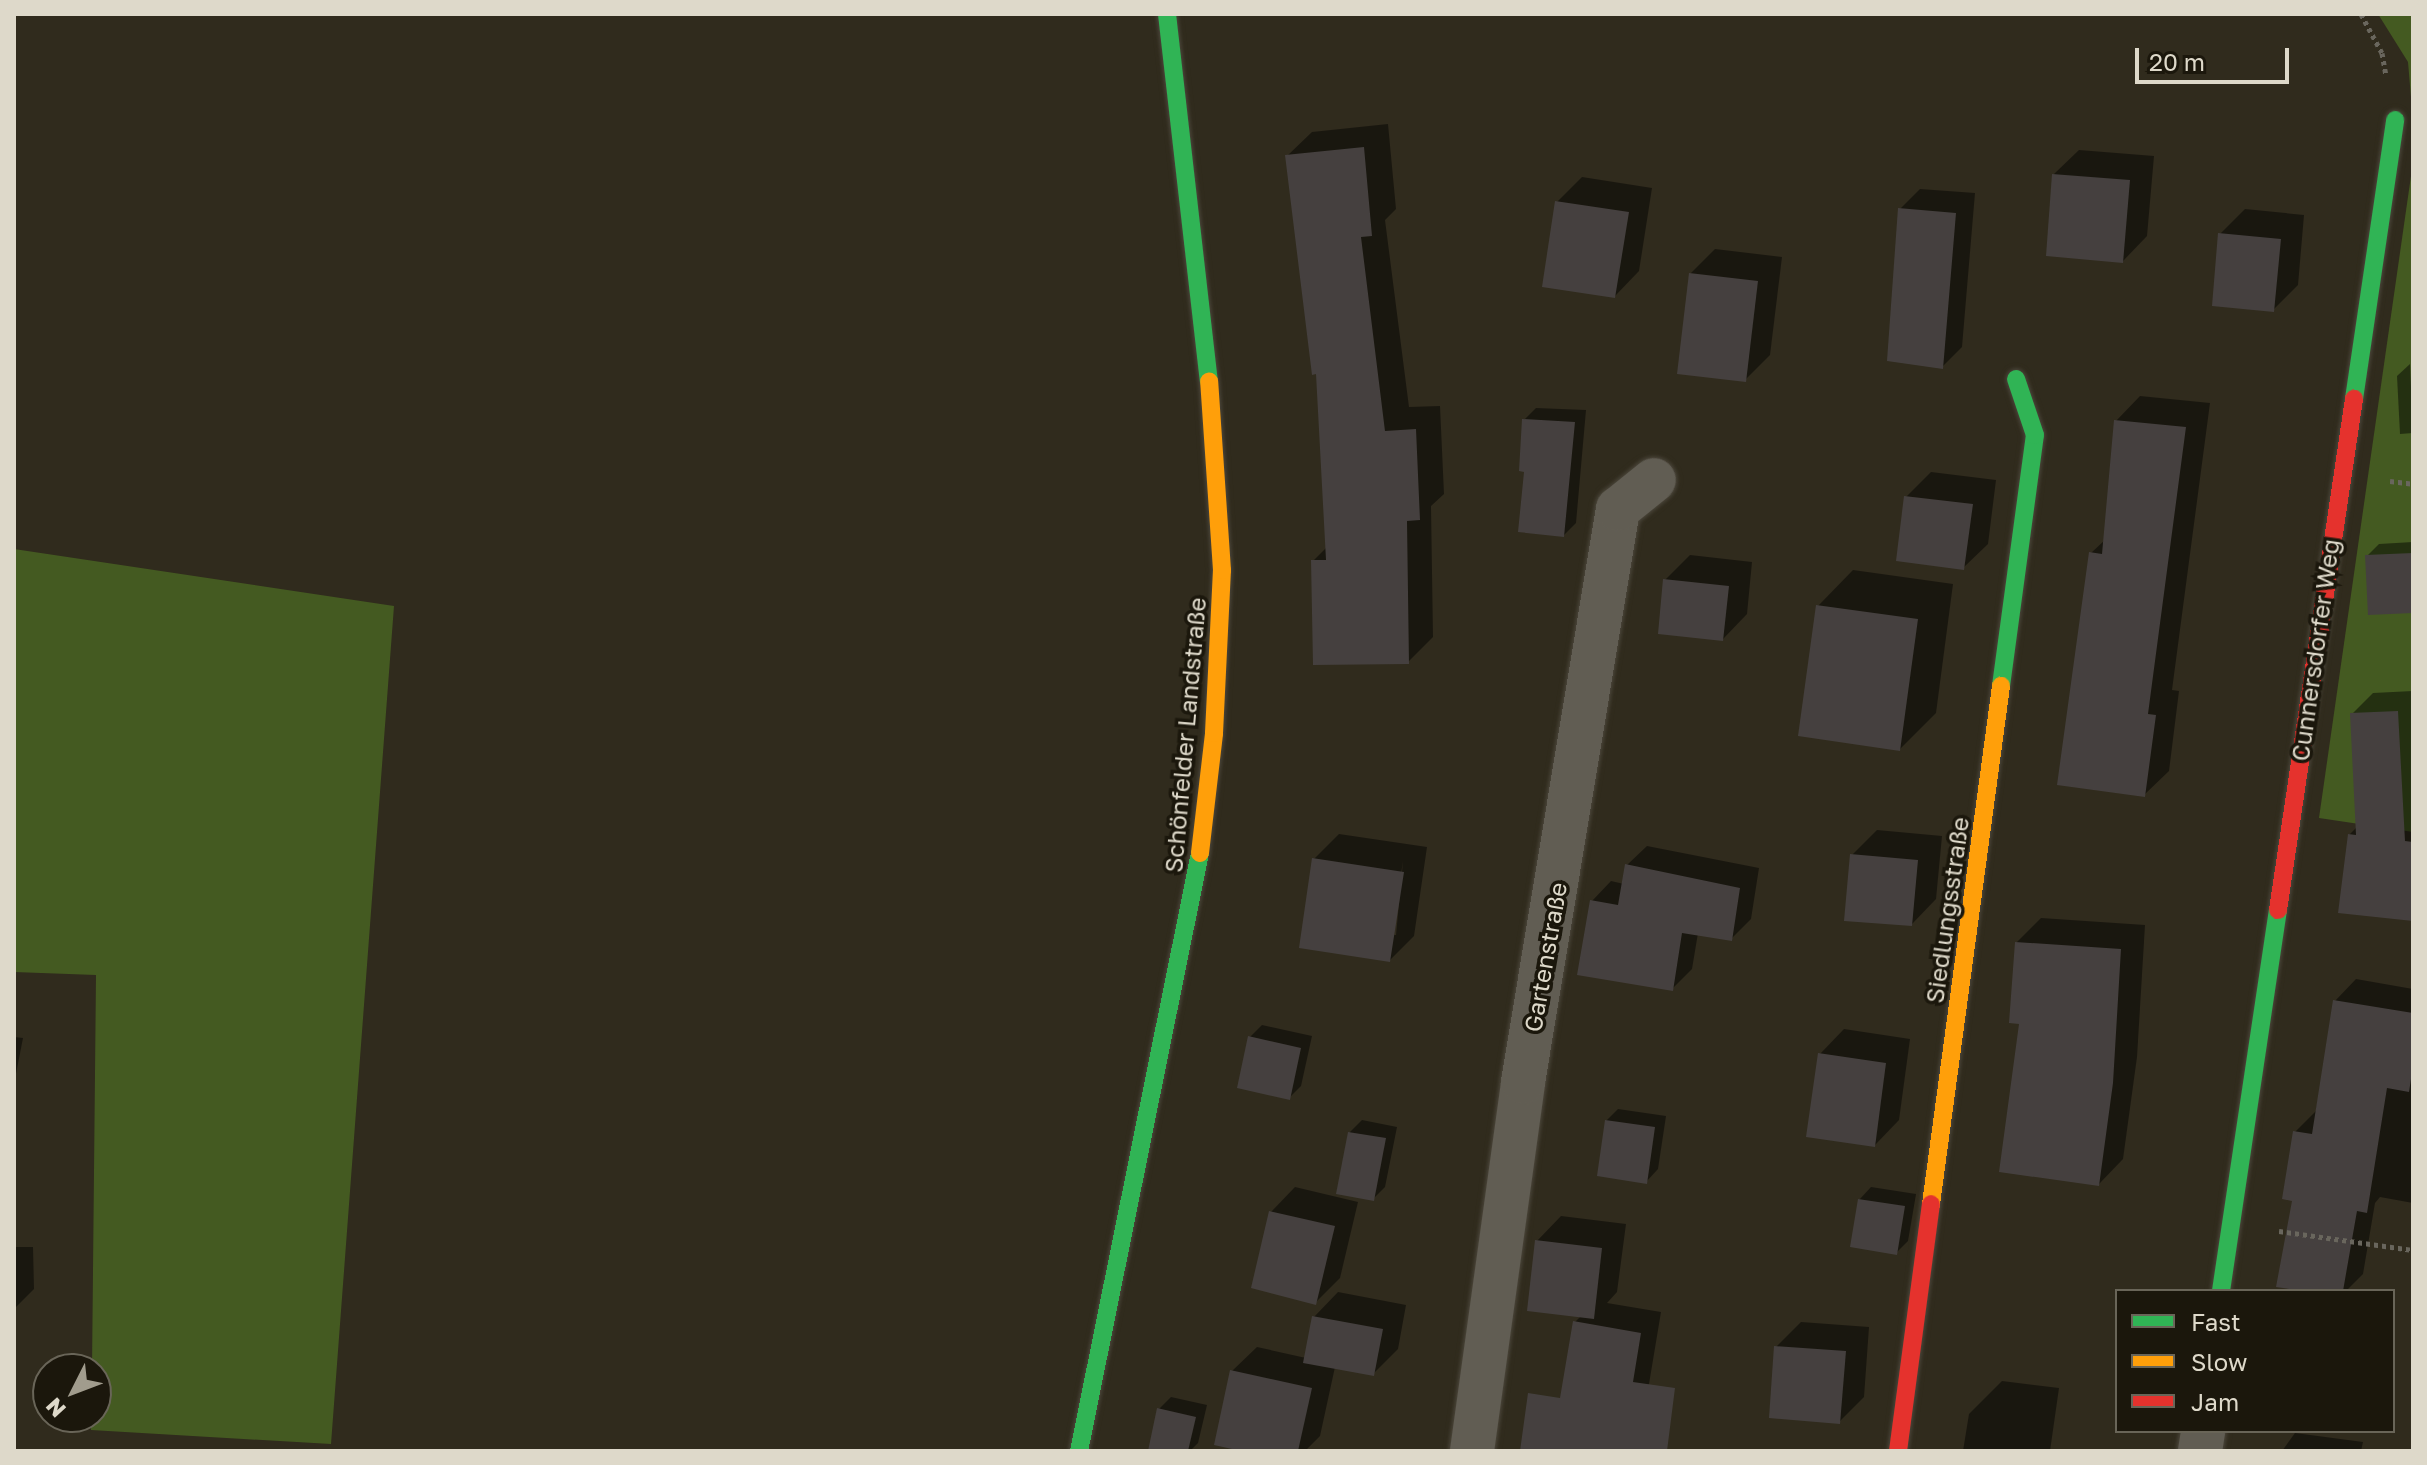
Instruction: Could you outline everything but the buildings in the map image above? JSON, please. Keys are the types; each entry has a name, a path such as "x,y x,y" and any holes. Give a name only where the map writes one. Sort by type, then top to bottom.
{"street":[{"name":"Schönfelder Landstraße","path":"1079,1451 1195,897 1214,733 1222,570 1212,411 1167,14"},
{"name":"Cunnersdorfer Weg","path":"2221,1289 2395,120"},
{"name":"Siedlungsstraße","path":"1898,1451 2035,435 2016,379"},
{"name":"Gartenstraße","path":"1472,1451 1523,1082 1618,509 1654,480"}],"path":[{"path":"2361,14 2382,53 2395,120"},
{"path":"2230,1225 2413,1250"}],"green space":[{"path":"2378,14 2413,14 2413,121 2408,62"},
{"path":"2413,162 2413,832 2319,818"},
{"path":"14,549 394,606 331,1444 112,1431 112,1353 92,1353 96,975 14,972"}],"traffic: fast":[{"path":"1167,14 1209,381"},
{"path":"2354,399 2395,120"},
{"path":"2001,686 2035,435 2016,379"},
{"path":"1079,1451 1200,853"},
{"path":"2221,1289 2278,910"}],"traffic: slow":[{"path":"1200,853 1214,733 1222,570 1209,381"},
{"path":"1931,1204 2001,686"}],"traffic: jam":[{"path":"2278,910 2354,399"},
{"path":"1898,1451 1931,1204"}]}
